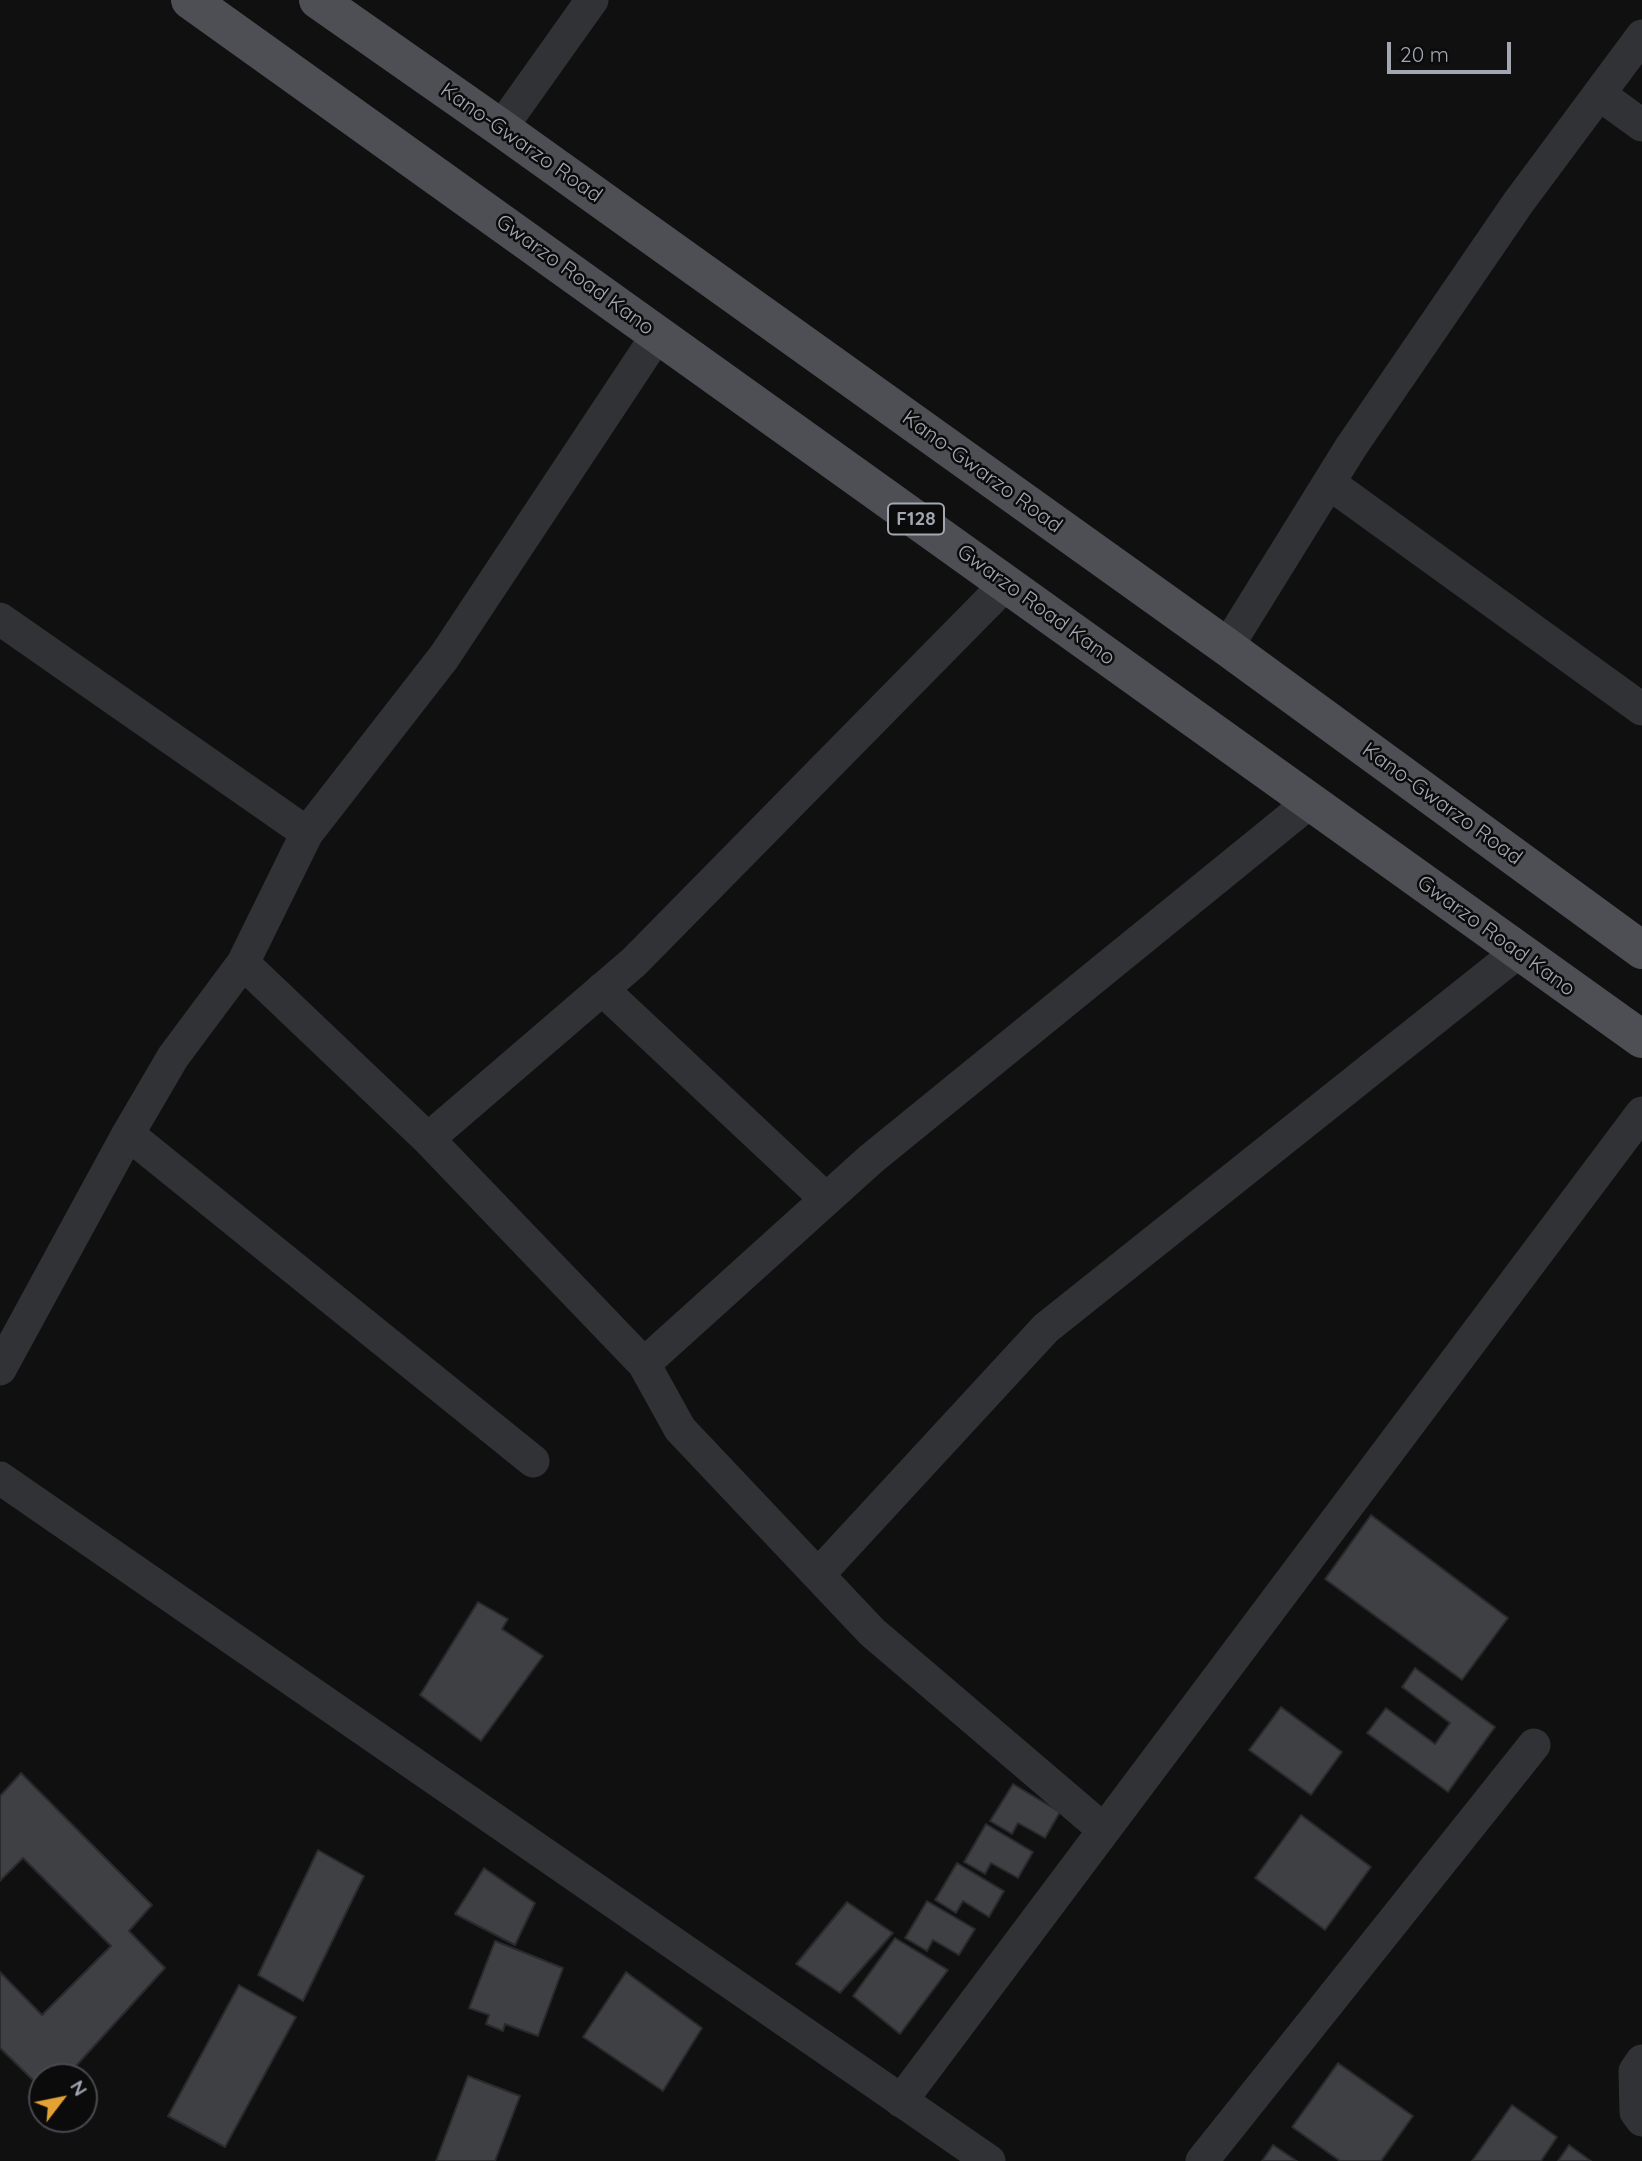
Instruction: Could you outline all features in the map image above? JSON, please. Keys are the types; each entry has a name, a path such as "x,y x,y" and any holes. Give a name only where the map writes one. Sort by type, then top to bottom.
{"main road":[{"name":"Gwarzo Road Kano","path":"190,0 1642,1039"},
{"name":"Kano-Gwarzo Road","path":"318,0 1227,647 1642,950"}],"street":[{"path":"501,128 592,0"},
{"path":"1227,647 1358,435 1518,203 1642,36"},
{"path":"1599,94 1642,125"},
{"path":"0,1369 173,1057 243,963 307,833 444,657 657,334"},
{"path":"1329,483 1642,709"},
{"path":"428,1139 634,962 1006,584"},
{"path":"0,619 307,833"},
{"path":"644,1364 871,1159 1310,802"},
{"path":"818,1575 1046,1328 1518,952"},
{"path":"243,963 428,1139 644,1364 680,1429 872,1632 1104,1830"},
{"path":"602,989 827,1199"},
{"path":"901,2101 1642,1113"},
{"path":"128,1134 533,1461"},
{"path":"0,1478 989,2161"},
{"path":"1202,2161 1534,1745"},
{"path":"1642,2061 1634,2071 1636,2112 1642,2120"}],"building":[{"path":"1371,1515 1508,1618 1462,1680 1325,1579"},
{"path":"478,1602 508,1619 502,1629 543,1656 481,1741 420,1695"},
{"path":"1415,1668 1495,1727 1448,1792 1367,1733 1386,1708 1435,1744 1450,1723 1402,1687"},
{"path":"1281,1707 1342,1752 1311,1795 1249,1750"},
{"path":"21,1773 152,1905 129,1931 165,1968 79,2063 28,2063 28,2075 0,2048 0,1972 42,2015 111,1946 23,1858 0,1881 0,1796"},
{"path":"1013,1784 1060,1812 1045,1838 1018,1823 1012,1834 990,1821"},
{"path":"1301,1815 1371,1867 1325,1930 1255,1878"},
{"path":"986,1824 1033,1852 1018,1878 991,1863 985,1874 964,1862"},
{"path":"318,1850 364,1876 303,2001 258,1975"},
{"path":"957,1863 1004,1891 989,1917 963,1901 956,1913 935,1900"},
{"path":"484,1868 535,1903 515,1945 455,1914"},
{"path":"927,1901 975,1929 959,1955 933,1940 927,1951 905,1938"},
{"path":"847,1902 893,1933 840,1993 796,1964"},
{"path":"895,1938 948,1970 900,2034 853,1996"},
{"path":"495,1941 563,1968 538,2036 505,2024 503,2031 486,2024 489,2015 469,2008"},
{"path":"626,1972 702,2028 663,2091 583,2037"},
{"path":"239,1985 296,2017 225,2147 168,2116"},
{"path":"1338,2063 1413,2116 1381,2161 1340,2161 1292,2127"},
{"path":"468,2076 520,2096 495,2161 436,2161"},
{"path":"1512,2105 1557,2137 1541,2161 1472,2161"},
{"path":"1273,2145 1297,2161 1262,2161"},
{"path":"1569,2145 1591,2161 1558,2161"}]}
